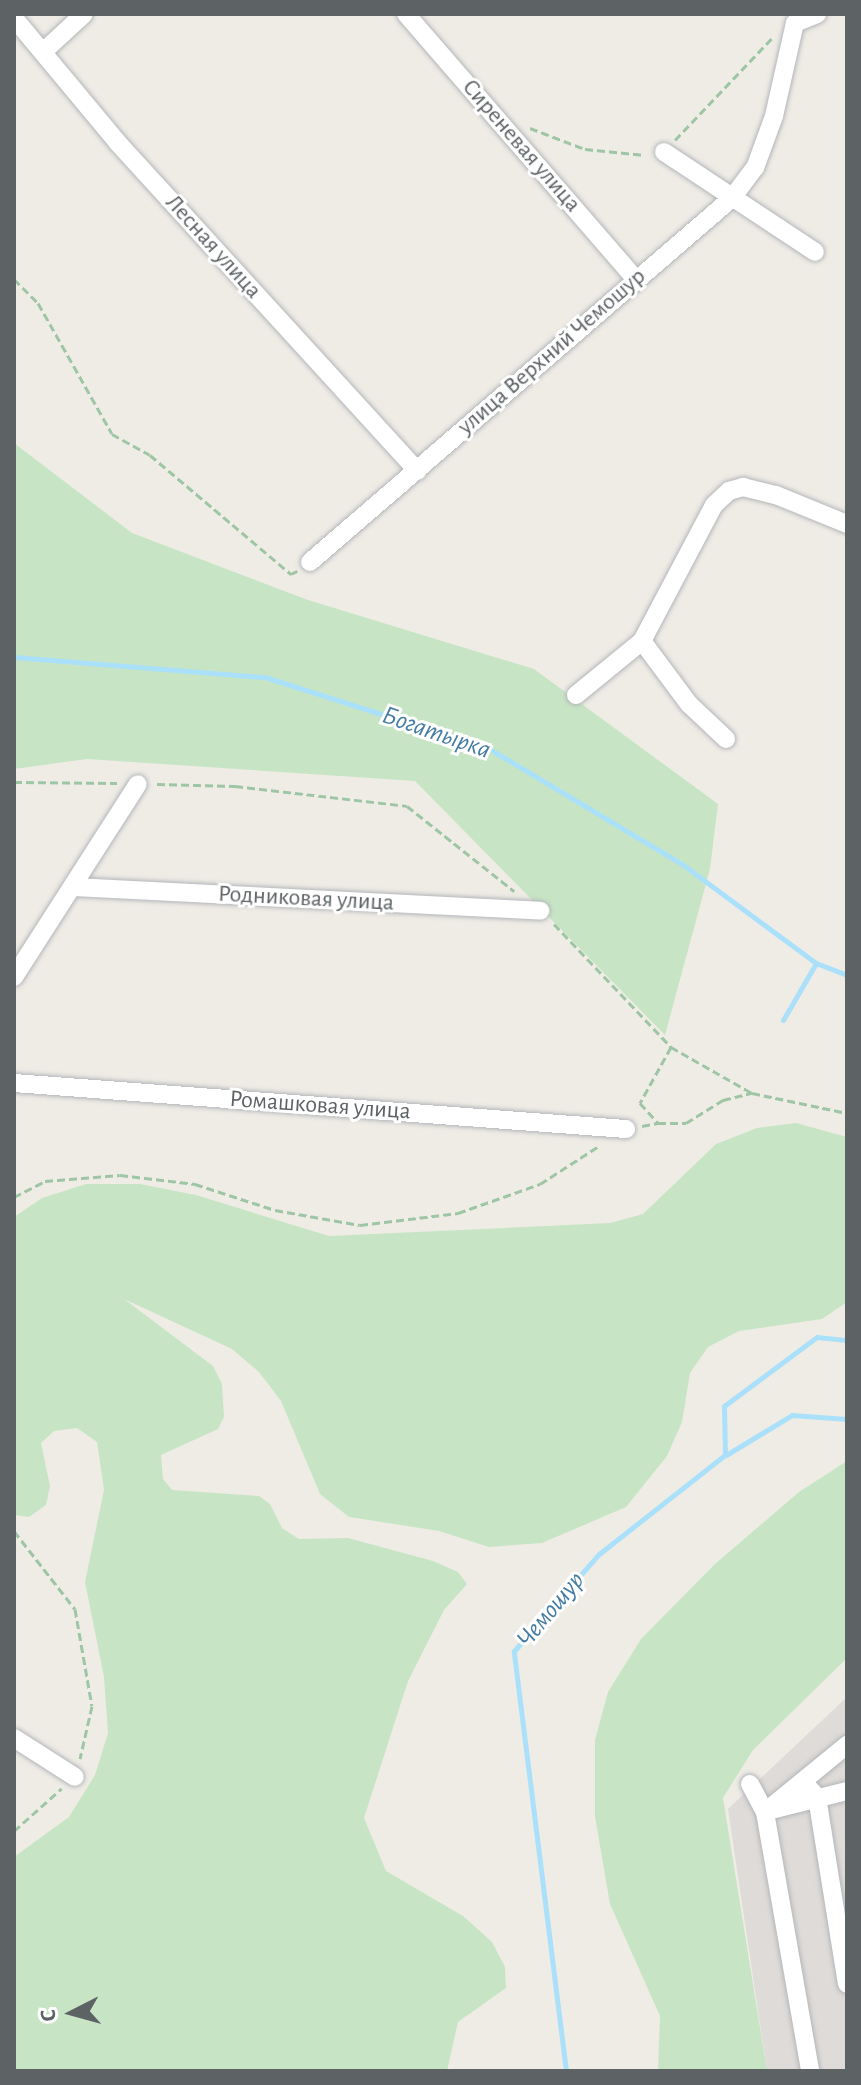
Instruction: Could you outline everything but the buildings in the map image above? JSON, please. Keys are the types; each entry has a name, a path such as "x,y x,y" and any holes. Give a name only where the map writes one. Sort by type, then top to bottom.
{"street":[{"path":"44,51 84,14"},
{"name":"Сиреневая улица","path":"406,14 635,278"},
{"path":"791,18 817,14"},
{"name":"Лесная улица","path":"14,18 118,143 417,471"},
{"name":"улица Верхний Чемошур","path":"310,562 635,278 732,198 755,168 769,129 791,18"},
{"path":"664,152 815,252"},
{"path":"576,695 642,641 714,505 729,491 743,487 776,495 847,524"},
{"path":"642,641 689,704 726,739"},
{"path":"14,977 138,784"},
{"name":"Родниковая улица","path":"73,887 540,911"},
{"name":"Ромашковая улица","path":"14,1083 626,1129"},
{"path":"14,1738 75,1777"},
{"path":"765,1812 810,1790 847,1745"},
{"path":"750,1784 765,1812 810,2071"},
{"path":"810,1790 847,1791"},
{"path":"810,1790 847,1984"}],"path":[{"path":"507,130 536,128 585,149 637,157 664,152 728,79 791,18"},
{"path":"14,279 38,303 112,434 150,455 291,574 310,562"},
{"path":"671,1047 640,1103 658,1123 686,1123 723,1100 752,1093"},
{"path":"14,1197 45,1181 120,1175 195,1184 275,1210 360,1225 458,1213 540,1184 601,1145"},
{"path":"14,1531 75,1609 92,1706 75,1777 14,1831"}],"shaded area":[{"path":"847,1697 847,2071 767,2071 728,1809"}],"green space":[{"path":"14,443 132,533 308,600 534,669 718,804 710,869 665,1035 415,781 87,759 14,769"},
{"path":"796,1123 847,1137 847,1302 822,1319 739,1331 708,1347 690,1373 682,1422 667,1456 626,1507 542,1543 489,1547 439,1531 349,1517 320,1494 281,1401 259,1372 232,1349 124,1299 213,1366 222,1384 224,1417 218,1429 161,1455 163,1479 172,1490 259,1496 270,1504 282,1528 299,1539 348,1538 433,1561 458,1572 467,1584 444,1610 408,1681 364,1818 386,1871 463,1916 492,1942 505,1967 506,1988 458,2022 447,2071 14,2071 14,1857 69,1817 95,1775 108,1733 104,1677 85,1582 104,1490 97,1442 77,1428 54,1431 41,1443 50,1486 46,1505 29,1517 14,1515 14,1217 42,1198 86,1184 140,1184 196,1195 329,1236 610,1223 643,1214 716,1144 757,1128"},
{"path":"847,1461 847,1658 753,1750 723,1798 767,2071 658,2071 660,2016 610,1904 595,1817 595,1740 608,1692 641,1639 715,1564 799,1492"}],"waterway":[{"name":"Богатырка","path":"14,657 265,677 488,748 682,864 816,963 847,975"},
{"path":"783,1020 816,963"},
{"name":"Чемошур","path":"566,2071 514,1651 599,1554 725,1455 724,1406 817,1337 847,1340"},
{"path":"726,1455 792,1415 847,1419"}]}
